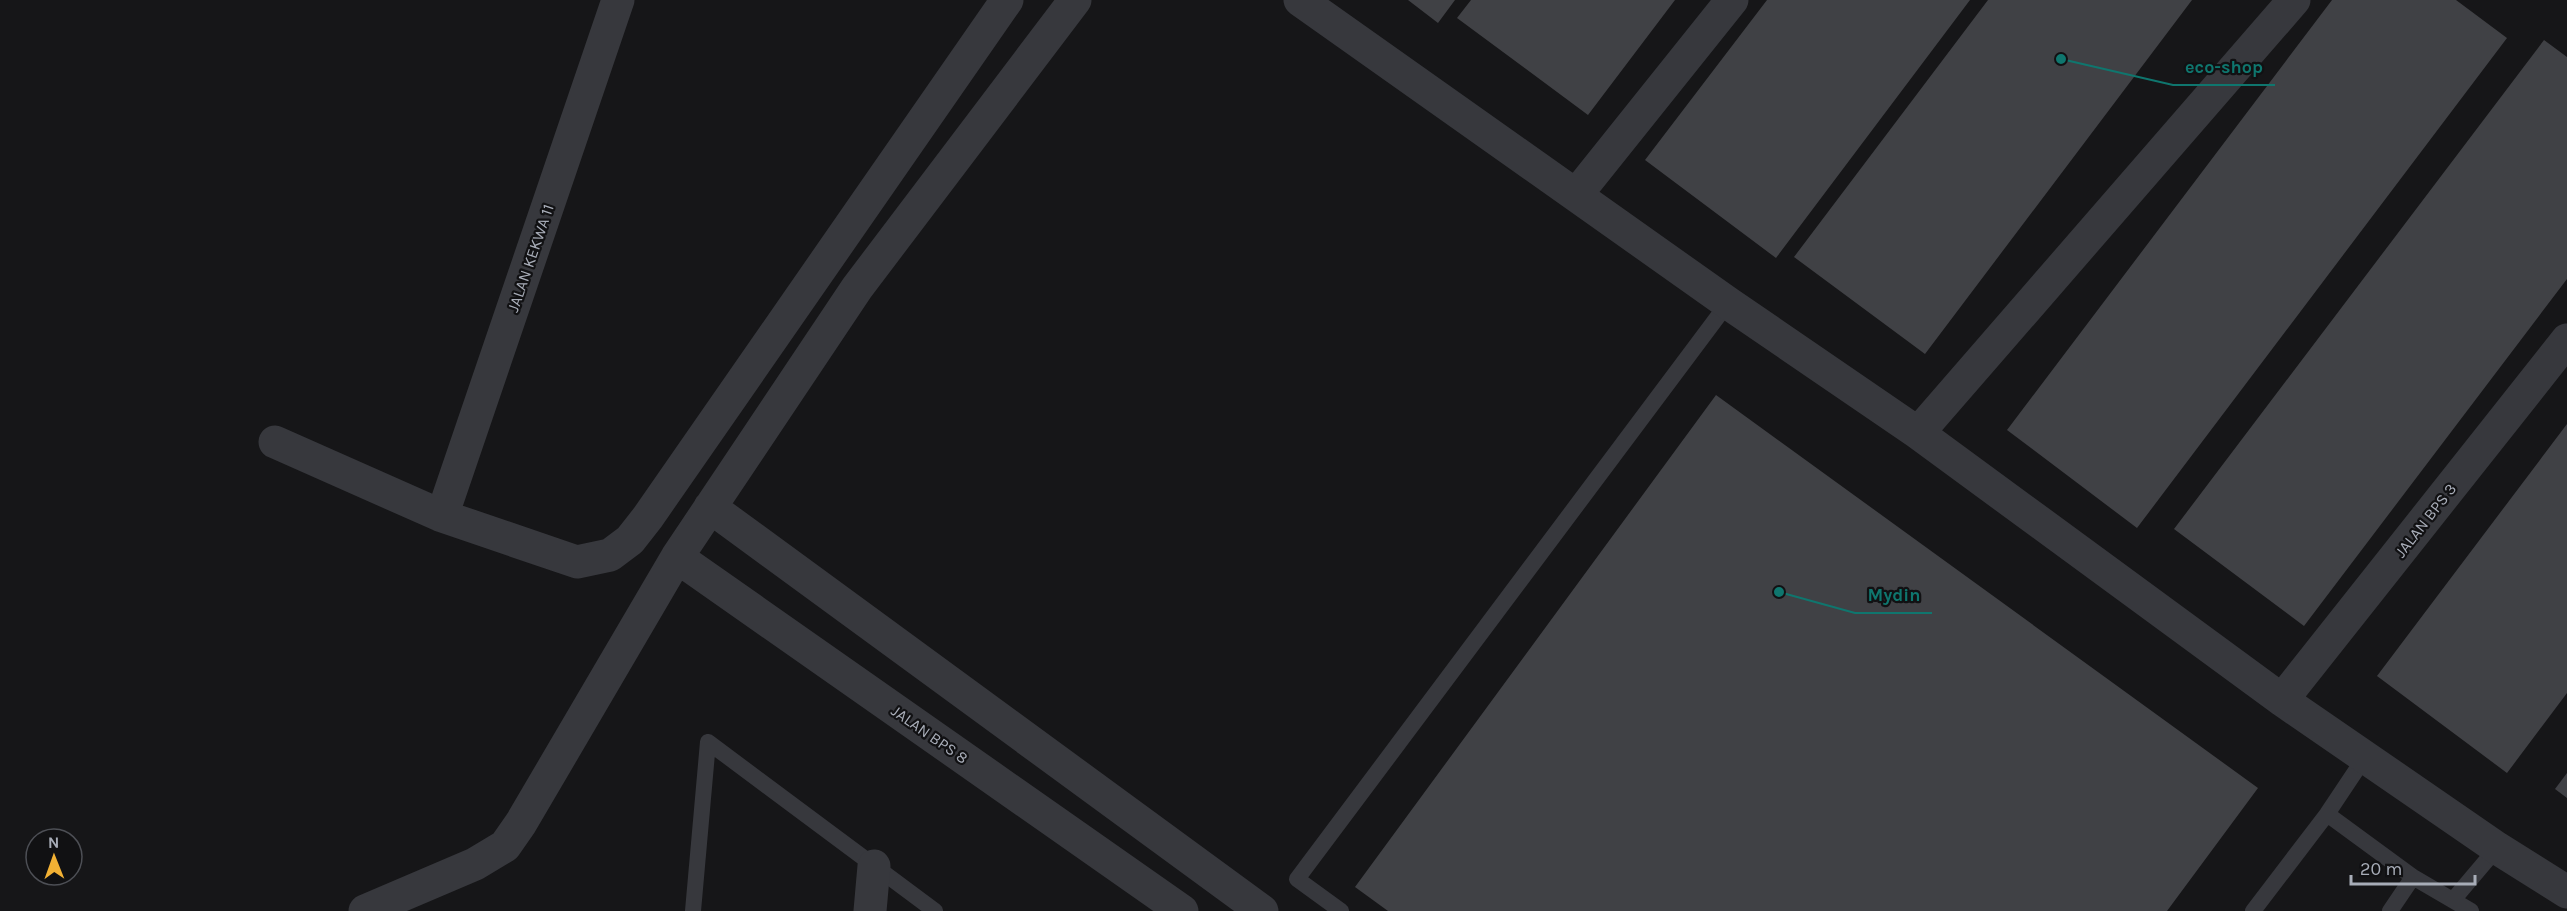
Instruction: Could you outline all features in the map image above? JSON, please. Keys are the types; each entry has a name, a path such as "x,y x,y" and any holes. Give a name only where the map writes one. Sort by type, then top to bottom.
{"street":[{"name":"JALAN KEKWA 11","path":"442,516 618,0"},
{"path":"275,442 442,516 577,562 610,555 630,540 648,517 1007,0"},
{"path":"365,911 475,864 505,846 521,823 677,557 857,288 1075,0"},
{"path":"1300,0 1728,303 1918,433 2282,700 2497,848 2567,892"},
{"path":"1576,195 1732,0"},
{"path":"1918,433 2294,0"},
{"name":"JALAN BPS 3","path":"2282,700 2567,340"},
{"path":"710,507 1262,911"},
{"name":"JALAN BPS 8","path":"677,557 1182,911"},
{"path":"870,911 874,866"}],"lane":[{"path":"1341,911 1297,879 1728,303"},
{"path":"693,911 708,742 934,911"},
{"path":"2253,911 2327,814 2365,757"},
{"path":"2327,814 2413,877 2471,911"},
{"path":"2453,900 2497,848"},
{"path":"2390,911 2413,877"}],"building":[{"path":"1408,0 1455,0 1438,23"},
{"path":"1471,0 1675,0 1588,115 1457,18"},
{"path":"1767,0 1970,0 1776,258 1645,160"},
{"path":"1988,0 2192,0 1925,354 1794,257"},
{"path":"2332,0 2456,0 2507,38 2137,528 2007,430"},
{"path":"2544,40 2567,57 2567,279 2304,626 2174,529"},
{"path":"1716,395 2258,788 2167,911 1388,911 1355,887"},
{"path":"2567,424 2567,693 2507,773 2377,676"},
{"path":"2567,773 2567,798 2555,789"}],"place":[{"name":"eco-shop","path":"2061,59"},
{"name":"Mydin","path":"1779,592"}]}
